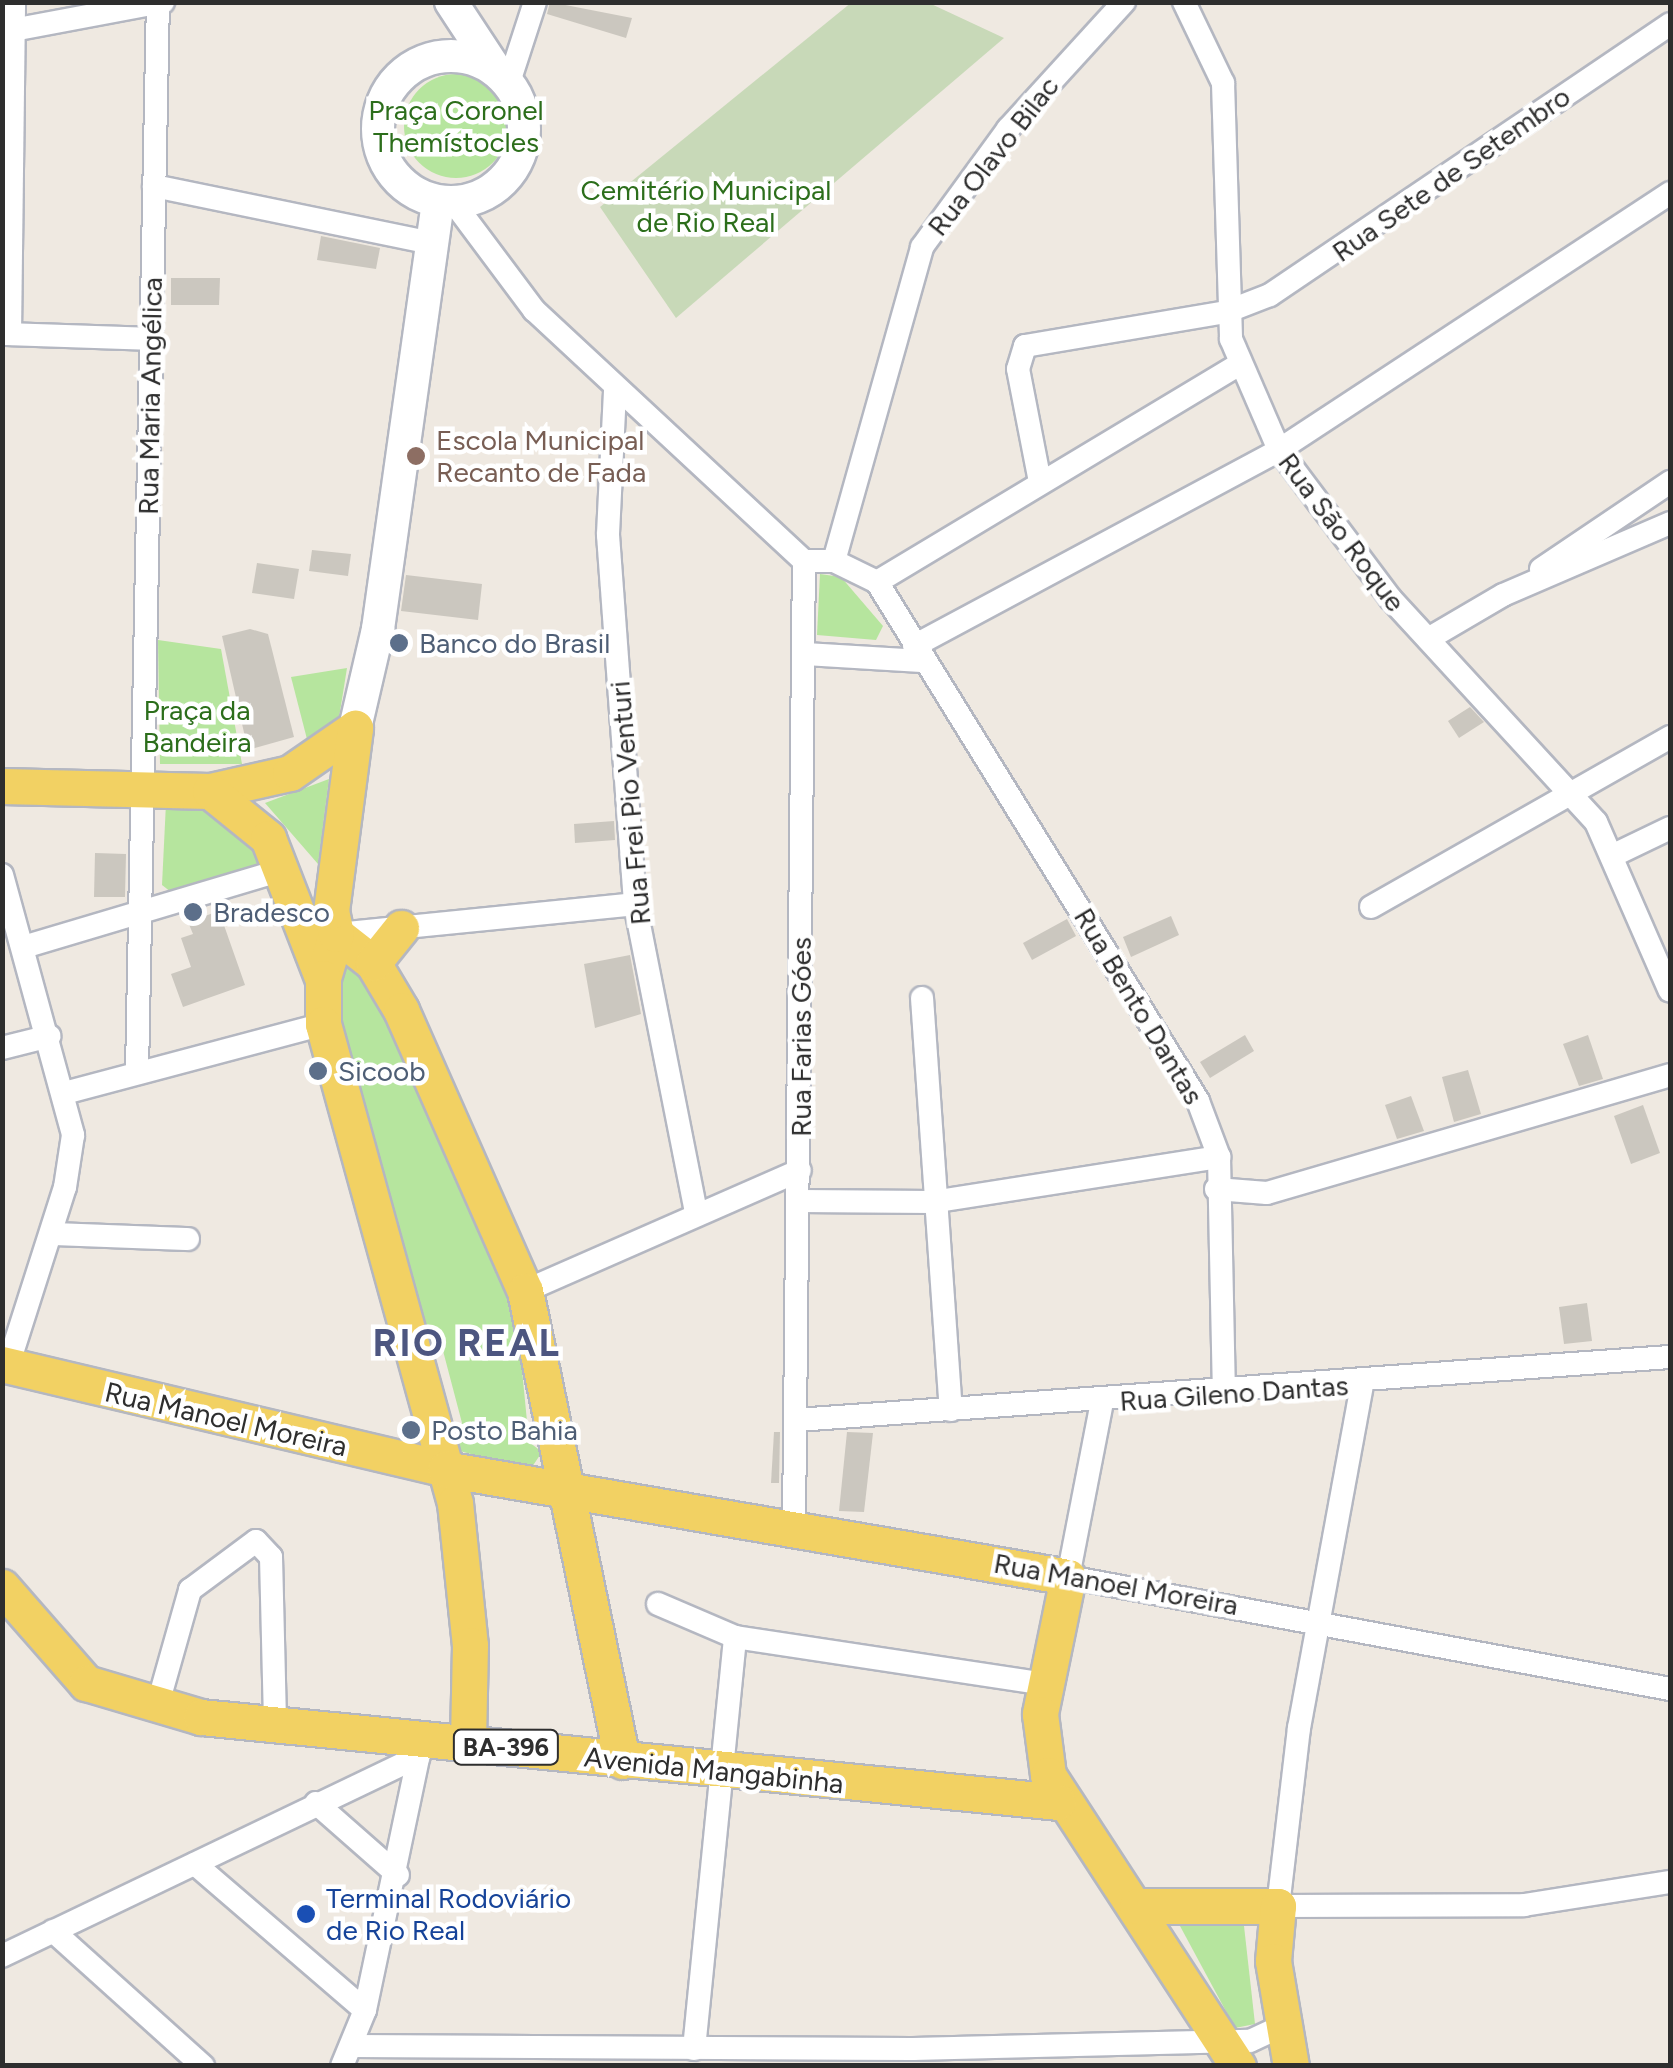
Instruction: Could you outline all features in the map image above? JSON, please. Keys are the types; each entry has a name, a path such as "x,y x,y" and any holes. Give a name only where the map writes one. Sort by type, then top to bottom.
{"main road":[{"path":"2,786 210,791 290,772 355,728"},
{"path":"355,728 334,923 323,978 323,1024 444,1469 468,1610 468,1742"},
{"path":"210,791 277,854 323,978"},
{"path":"277,854 287,848 334,923 372,963 525,1291 561,1485 622,1761"},
{"path":"372,963 401,928"},
{"name":"Rua Manoel Moreira","path":"4,1370 444,1469 561,1485 1068,1576"},
{"path":"1068,1576 1044,1684 1040,1738 1058,1802 1137,1906 1231,2053"},
{"name":"Avenida Mangabinha","path":"2,1587 22,1620 86,1683 156,1708 421,1747 468,1742 622,1761 1058,1802"},
{"path":"1137,1906 1278,1906 1273,1960 1291,2066"}],"street":[{"path":"14,2 8,31 6,334 152,339"},
{"path":"448,55 450,2"},
{"path":"437,200 498,187 518,159 526,125 502,76 450,2"},
{"path":"502,76 535,2"},
{"name":"Rua Olavo Bilac","path":"834,561 922,247 1008,128 1124,2"},
{"name":"Rua São Roque","path":"1184,2 1223,84 1226,312 1240,364 1278,450 1428,639 1573,795 1616,854 1670,992"},
{"path":"8,31 159,3"},
{"name":"Rua Maria Angélica","path":"144,789 159,3"},
{"name":"Rua Sete de Setembro","path":"1040,482 1018,369 1025,346 1226,312 1309,272 1670,24"},
{"path":"502,76 448,55 403,73 379,114 384,161 437,200 615,391 804,561 834,561 877,582 1240,364"},
{"path":"154,186 421,241"},
{"path":"804,654 918,653 1278,450 1670,193"},
{"path":"355,728 368,650 378,629 421,241 437,200"},
{"name":"Rua Frei Pio Venturi","path":"615,391 608,535 635,904 696,1212"},
{"path":"1428,639 1504,595 1670,482"},
{"path":"1504,595 1670,524"},
{"name":"Rua Farias Góes","path":"794,1525 804,561"},
{"name":"Rua Bento Dantas","path":"877,582 1140,1004 1219,1158"},
{"path":"1371,907 1670,738"},
{"path":"137,1072 144,789"},
{"path":"1616,854 1670,828"},
{"path":"27,946 143,910 277,854"},
{"path":"2,875 27,946 68,1092 71,1150 52,1234 4,1370"},
{"path":"334,923 401,928 635,904"},
{"path":"922,998 932,1202 951,1410"},
{"path":"68,1092 323,1024"},
{"path":"2,1048 50,1036"},
{"path":"1216,1189 1267,1193 1670,1075"},
{"path":"798,1201 932,1202 1219,1158 1216,1189 1224,1392"},
{"path":"525,1291 696,1212 800,1170"},
{"path":"52,1234 188,1239"},
{"name":"Rua Gileno Dantas","path":"797,1420 1362,1385 1670,1358"},
{"path":"1362,1385 1278,1906 1524,1905 1670,1882"},
{"path":"1068,1576 1102,1402"},
{"path":"156,1708 190,1590 256,1541 271,1556 274,1723"},
{"name":"Rua Manoel Moreira","path":"1068,1576 1670,1690"},
{"path":"658,1604 735,1637 1044,1684"},
{"path":"694,2050 726,1771 735,1637"},
{"path":"2,1956 195,1864 421,1747"},
{"path":"421,1747 398,1875 366,2010 348,2056 567,2058 694,2050 804,2056 1231,2053 1282,2026"},
{"path":"316,1803 398,1875"},
{"path":"195,1864 366,2010"},
{"path":"53,1931 203,2066"}],"green space":[{"name":"Cemitério Municipal de Rio Real","path":"852,2 929,3 1004,38 676,318 600,207"},
{"name":"Praça Coronel Themístocles","path":"456,74 476,78 493,89 504,106 508,126 504,146 493,163 476,174 456,178 436,174 419,163 408,146 404,126 408,106 419,89 436,78"},
{"path":"820,574 841,577 883,626 876,640 817,635"},
{"name":"Praça da Bandeira","path":"158,640 221,649 242,764 160,764"},
{"path":"347,668 338,724 308,743 291,677"},
{"name":"Praça da Bandeira","path":"329,779 318,864 265,803"},
{"name":"Praça da Bandeira","path":"166,803 210,808 267,849 268,863 171,892 162,885"},
{"path":"350,955 396,1017 514,1287 529,1442 542,1452 530,1470 456,1450 448,1426 462,1423 437,1328 419,1330 338,1008 339,959"},
{"path":"1180,1926 1244,1926 1255,2024 1235,2028"}],"building":[{"path":"550,2 632,18 626,38 547,14"},
{"path":"321,236 380,248 376,269 317,260"},
{"path":"171,278 220,278 219,305 171,305"},
{"path":"312,550 351,554 348,576 309,571"},
{"path":"257,563 299,569 294,599 252,593"},
{"path":"406,575 482,584 478,620 401,611"},
{"path":"250,629 268,634 294,737 248,750 222,636"},
{"path":"1470,707 1484,722 1459,738 1448,721"},
{"path":"614,821 615,840 575,843 574,824"},
{"path":"95,853 126,854 125,897 94,897"},
{"path":"219,911 245,985 183,1007 171,974 191,967 181,938 193,934 188,922"},
{"path":"1171,916 1179,935 1131,957 1123,937"},
{"path":"1067,919 1076,936 1032,960 1023,943"},
{"path":"630,955 641,1014 595,1028 584,964"},
{"path":"1245,1035 1254,1051 1210,1078 1200,1062"},
{"path":"1588,1035 1603,1079 1579,1086 1563,1044"},
{"path":"1468,1070 1481,1114 1454,1122 1442,1077"},
{"path":"1411,1096 1424,1131 1397,1139 1385,1105"},
{"path":"1643,1105 1660,1153 1631,1164 1614,1116"},
{"path":"1587,1303 1592,1341 1564,1344 1559,1307"},
{"path":"774,1432 780,1432 779,1483 771,1483"},
{"path":"847,1432 873,1433 864,1512 839,1511"}],"place":[{"name":"Escola Municipal Recanto de Fada","path":"416,456"},
{"name":"Banco do Brasil","path":"399,643"},
{"name":"Bradesco","path":"193,912"},
{"name":"Sicoob","path":"318,1071"},
{"name":"Posto Bahia","path":"411,1430"},
{"name":"Terminal Rodoviário de Rio Real","path":"306,1914"}],"district":[{"name":"RIO REAL","path":"467,1344"}]}
